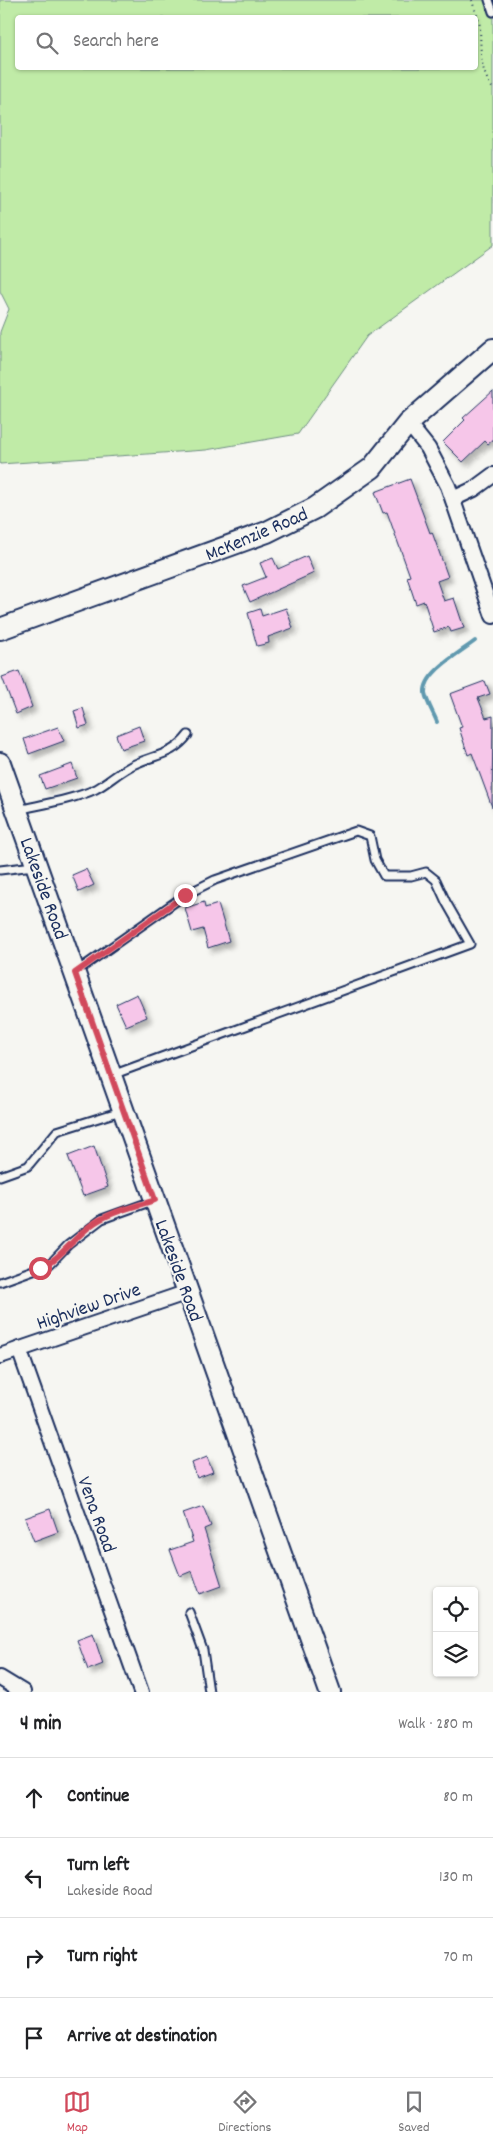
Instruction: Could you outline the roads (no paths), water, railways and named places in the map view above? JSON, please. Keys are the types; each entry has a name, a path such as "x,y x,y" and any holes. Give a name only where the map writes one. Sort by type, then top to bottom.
{"street":[{"name":"McKenzie Road","path":"0,629 267,532 315,508 372,468 408,423 493,349"},
{"path":"408,423 428,448 453,499 493,616"},
{"path":"453,499 474,490 493,475"},
{"name":"Lakeside Road","path":"0,763 330,1692"},
{"name":"Highview Drive","path":"0,1356 188,1292"},
{"name":"Vena Road","path":"19,1349 141,1692"},
{"path":"0,1678 23,1692"}],"lane":[{"path":"489,0 493,12"},
{"path":"17,810 96,789 135,764 172,751 181,745 188,735"},
{"path":"75,973 185,895 215,880 356,831 370,836 375,860 384,876 411,876 426,872 436,880 470,944 111,1075"},
{"path":"0,870 37,866"},
{"path":"0,1176 28,1166 57,1131 123,1110"},
{"path":"0,1282 50,1264 68,1245 102,1219 155,1200"},
{"path":"189,1612 203,1650 209,1692"}],"waterway":[{"path":"437,722 426,697 426,685 436,671 475,641"}]}
